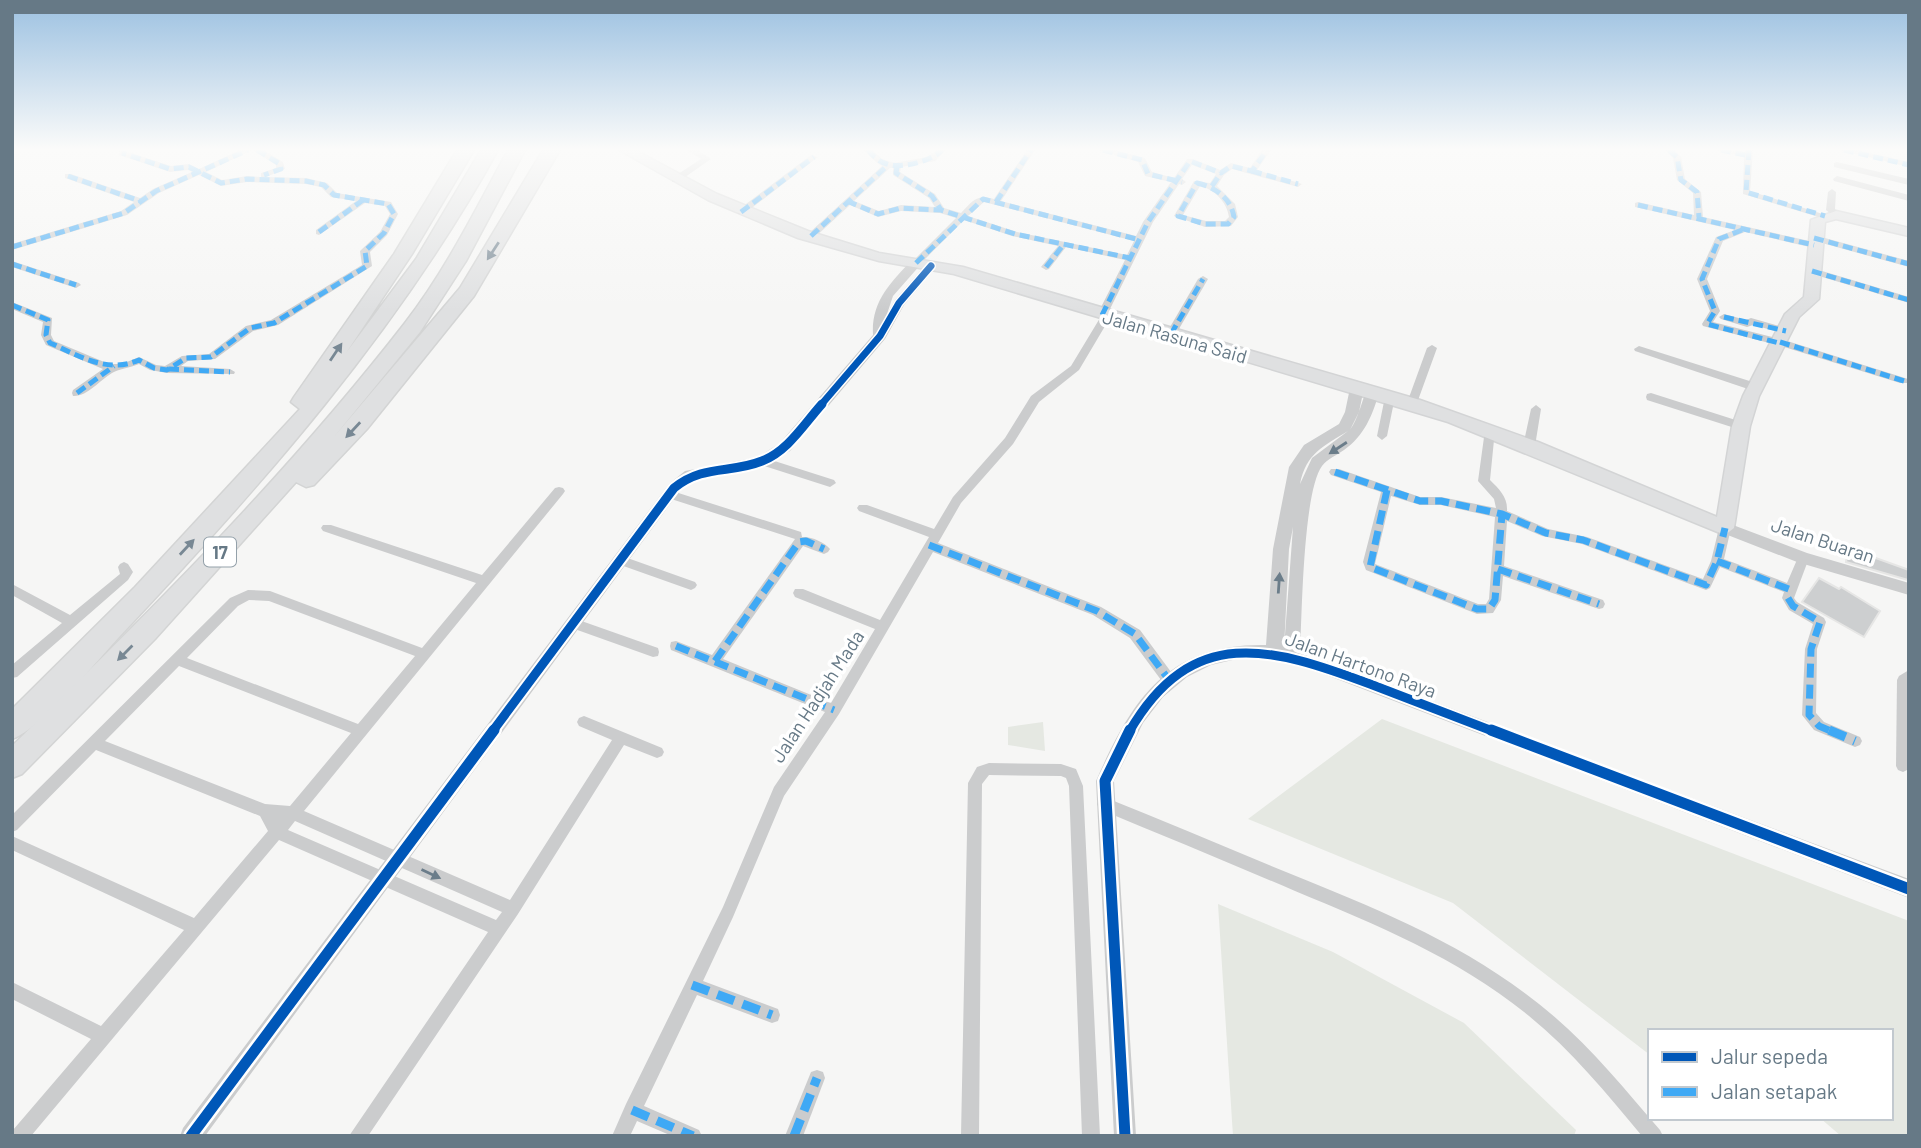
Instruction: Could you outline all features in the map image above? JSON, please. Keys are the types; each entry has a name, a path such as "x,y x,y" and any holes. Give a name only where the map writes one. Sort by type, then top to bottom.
{"highway":[{"path":"242,489 403,254 434,204"},
{"name":"17","path":"12,727 242,489 334,385 383,324 461,204"},
{"name":"17","path":"12,765 146,632 279,487 413,327 457,261 488,204"},
{"path":"146,632 226,562 359,424 467,292 521,204"}],"main road":[{"name":"Jalan Rasuna Said","path":"724,204 741,212 863,253 960,271 1412,403 1490,430 1725,528"},
{"path":"1725,528 1741,426 1755,387 1793,314 1811,299 1818,220 1831,216 1909,232"}],"street":[{"path":"14,245 124,214 137,204"},
{"path":"319,232 358,204"},
{"path":"169,369 186,358 211,357 250,328 274,323 367,265 365,251 384,233 394,214 385,204"},
{"path":"741,212 752,204"},
{"path":"811,236 845,204"},
{"path":"855,204 881,214 901,208 941,210 1065,244 1130,258"},
{"path":"937,204 941,210"},
{"path":"191,1136 669,494 684,478 697,472 762,461 785,447 880,336 924,265 976,204"},
{"path":"1002,204 1140,240"},
{"name":"Jalan Hadjah Mada","path":"621,1136 728,912 779,792 834,710 957,500 1009,441 1035,399 1075,368 1104,315 1148,222 1161,204"},
{"path":"1185,204 1178,216 1205,223 1228,224 1234,217 1230,204"},
{"path":"1698,204 1699,217"},
{"path":"1787,204 1831,216 1831,204"},
{"path":"1637,205 1699,217 1742,230 1814,242 1909,264"},
{"path":"1742,230 1719,239 1702,279 1715,311 1707,324 1781,338"},
{"path":"1046,267 1065,244"},
{"path":"12,264 76,285"},
{"path":"880,336 878,315 893,288 924,265"},
{"path":"1812,271 1909,300"},
{"path":"1171,334 1203,279"},
{"path":"893,288 908,292"},
{"path":"12,306 48,320 46,335 50,343 107,367 123,367 139,360 154,368 230,372"},
{"path":"1724,317 1904,382"},
{"path":"1412,403 1432,348"},
{"path":"1639,349 1755,387"},
{"path":"77,393 114,366"},
{"path":"1283,653 1311,471 1321,457 1358,433 1366,416 1365,390"},
{"path":"1382,436 1390,397"},
{"path":"1651,397 1741,426"},
{"path":"1529,446 1536,409"},
{"path":"1387,490 1368,562 1370,567 1422,589 1485,610 1492,606 1495,600 1502,514 1499,497 1485,481 1490,430"},
{"path":"762,461 830,483"},
{"path":"1335,472 1425,502 1441,501 1502,514 1546,533 1583,540 1706,585 1717,561 1725,528"},
{"path":"19,1136 293,813 559,491"},
{"path":"669,494 797,535"},
{"path":"863,508 1097,611 1144,643 1169,680"},
{"path":"327,528 484,581"},
{"name":"Jalan Buaran","path":"1725,528 1803,558 1909,589"},
{"path":"715,661 799,542 806,541 824,549"},
{"path":"1803,558 1789,602 1821,622 1811,649 1809,715 1819,726 1856,741"},
{"path":"619,560 691,585"},
{"path":"1717,561 1791,590"},
{"path":"12,673 124,577 127,572 124,567"},
{"path":"1498,569 1599,604"},
{"path":"12,589 71,622"},
{"path":"799,593 884,627"},
{"path":"12,825 234,603 256,594 270,596 424,654"},
{"path":"573,623 653,652"},
{"path":"676,646 834,710"},
{"name":"Jalan Hartono Raya","path":"1125,1136 1104,804 1105,781 1115,755 1134,723 1169,680 1212,656 1253,648 1283,653 1909,889"},
{"path":"178,660 361,731"},
{"path":"1903,766 1902,706 1904,680 1909,676"},
{"path":"584,722 657,752"},
{"path":"358,1136 513,909 620,739"},
{"path":"95,743 265,811 293,813 513,909"},
{"path":"970,1136 975,783 982,771 1061,769 1071,774 1076,786 1091,1136"},
{"path":"1104,804 1443,948 1551,1024 1590,1063 1654,1136"},
{"path":"265,811 277,832 499,929"},
{"path":"12,843 195,927"},
{"path":"692,985 772,1015"},
{"path":"12,990 103,1036"},
{"path":"794,1136 817,1078"},
{"path":"632,1110 693,1136"}],"shaded area":[{"path":"1382,719 1909,921 1909,1136 1841,1136 1822,1120 1893,1120 1893,1029 1648,1029 1648,1053 1453,903 1248,819"},
{"path":"1043,722 1045,751 1008,745 1008,727"},
{"path":"1218,904 1333,952 1464,1023 1576,1130 1574,1136 1233,1136"}],"building":[{"path":"1848,548 1909,570 1908,580 1846,562"},
{"path":"1819,578 1839,589 1841,587 1880,611 1864,637 1802,602"}],"marked path":[{"path":"12,247 124,213 138,204"},
{"path":"319,232 358,204"},
{"path":"12,305 48,320 46,335 50,343 108,367 123,367 139,360 154,368 167,370 186,358 211,357 250,328 274,323 367,266 365,251 384,233 394,214 385,204"},
{"path":"741,212 752,204"},
{"path":"811,236 846,204"},
{"path":"853,204 878,214 901,208 941,210 1015,234 1130,258"},
{"path":"937,204 941,210"},
{"path":"916,263 975,204"},
{"path":"1001,204 1140,240"},
{"path":"1102,315 1148,222 1161,204"},
{"path":"1185,204 1178,216 1205,224 1228,224 1234,217 1230,204"},
{"path":"1698,204 1699,217"},
{"path":"1784,204 1825,216"},
{"path":"1638,205 1814,245"},
{"path":"1742,230 1719,239 1702,279 1715,311 1707,324 1779,343"},
{"path":"1814,238 1909,264"},
{"path":"1046,267 1064,244"},
{"path":"12,264 76,285"},
{"path":"1812,271 1909,300"},
{"path":"1171,334 1203,279"},
{"path":"1724,317 1786,331"},
{"path":"1780,342 1904,381"},
{"path":"77,393 114,366"},
{"path":"169,369 230,372"},
{"path":"1335,472 1420,501 1441,501 1502,514 1546,533 1583,540 1706,585 1717,561 1725,528"},
{"path":"1387,490 1370,567 1477,609 1489,609 1495,600 1502,514"},
{"path":"715,661 799,542 806,541 824,549"},
{"path":"929,545 1097,611 1135,634 1169,680"},
{"path":"1717,561 1791,590"},
{"path":"1498,569 1599,604"},
{"path":"1788,598 1793,606 1820,622 1811,649 1809,715 1819,726 1855,741"},
{"path":"676,646 834,710"},
{"path":"692,985 772,1015"},
{"path":"794,1136 817,1078"},
{"path":"632,1110 693,1136"}],"cycle path":[{"path":"191,1136 674,488 690,475 762,461 785,447 880,336 899,303 931,266"},
{"path":"1125,1136 1105,781 1137,717 1157,692 1181,672 1207,659 1237,652 1271,652 1309,661 1909,889"}]}
